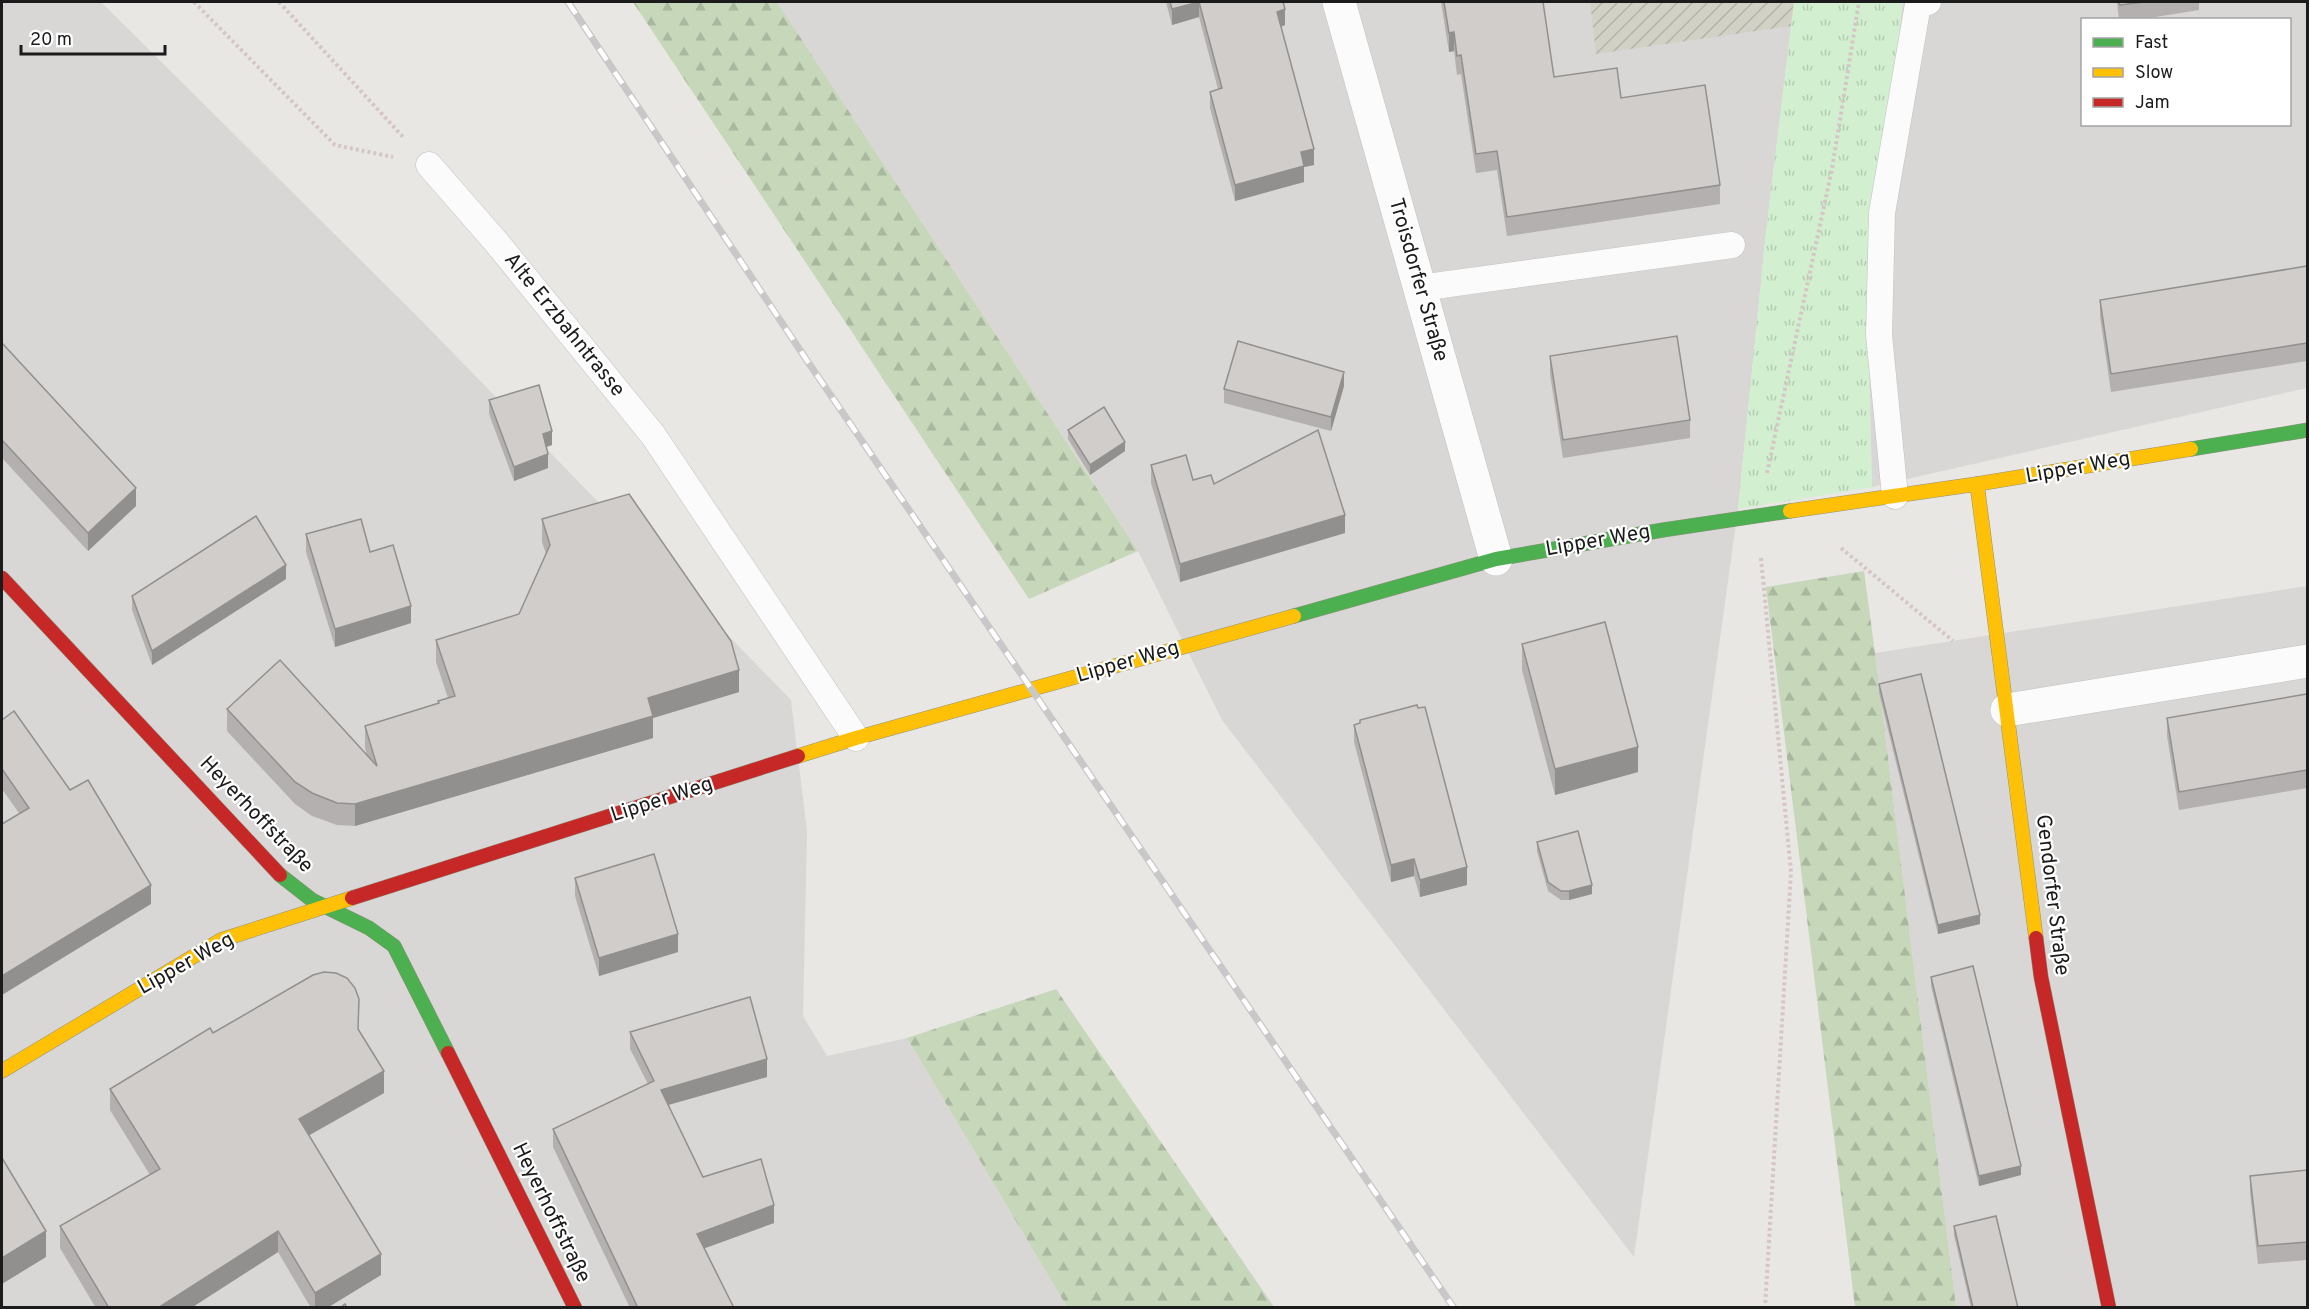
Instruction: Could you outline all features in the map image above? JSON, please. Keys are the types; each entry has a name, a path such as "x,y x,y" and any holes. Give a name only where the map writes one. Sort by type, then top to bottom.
{"street":[{"name":"Troisdorfer Straße","path":"1339,2 1496,559"},
{"name":"Lipper Weg","path":"2,1071 221,940 856,738 1496,559 1663,530 1977,484 2307,430"},
{"name":"Gendorfer Straße","path":"1977,484 2041,977 2109,1308"},
{"name":"Heyerhoffstraße","path":"2,578 245,835 274,871 300,892 325,907 378,931 394,946 575,1308"},
{"path":"2006,696 2307,661"}],"lane":[{"path":"1895,496 1879,335 1882,213 1918,4 1928,2"},
{"name":"Alte Erzbahntrasse","path":"429,165 498,243 653,435 856,738"},
{"path":"1420,288 1732,245"}],"path":[{"path":"194,2 335,145 429,165"},
{"path":"279,2 429,165"},
{"path":"1765,1308 1791,872 1757,517 1832,169 1859,2"},
{"path":"1797,511 2006,696"}],"shaded area":[{"path":"2,2 101,2 421,320 791,700 807,831 803,1016 827,1056 907,1038 1067,1307 2,1308"},
{"path":"777,2 1794,2 1766,232 1738,509 1634,1257 1222,720 1138,551"},
{"path":"1590,2 1794,2 1791,26 1596,54"},
{"path":"1903,2 2307,2 2307,388 1872,487 1867,281"},
{"path":"2307,586 2307,1307 1956,1307 1875,653"}],"green space":[{"path":"633,2 777,2 1138,551 1029,599"},
{"path":"1794,2 1903,2 1867,281 1872,487 1738,509 1766,232"},
{"path":"1864,571 1956,1307 1855,1307 1766,587"},
{"path":"1056,989 1274,1307 1067,1307 907,1038"}],"building":[{"path":"1170,2 1199,2 1172,9"},
{"path":"1199,2 1283,2 1285,9 1277,12 1314,149 1301,152 1304,166 1235,185 1210,92 1222,88"},
{"path":"1444,2 1543,2 1554,77 1617,68 1621,98 1705,85 1720,185 1507,217 1497,151 1476,154 1461,55 1457,56 1454,32 1449,33"},
{"path":"2119,2 2144,2 2120,5"},
{"path":"2307,266 2307,343 2111,374 2100,300"},
{"path":"1677,336 1690,420 1563,440 1550,356"},
{"path":"1238,341 1344,372 1331,417 1224,389"},
{"path":"2,343 136,488 88,533 2,440"},
{"path":"539,385 552,431 543,434 548,454 514,467 489,400"},
{"path":"1104,407 1125,442 1090,465 1068,430"},
{"path":"1318,430 1345,515 1180,564 1151,465 1186,455 1193,480 1211,475 1214,484"},
{"path":"629,494 731,641 739,670 648,698 653,716 355,804 337,803 312,793 295,782 227,709 280,660 377,766 365,726 455,696 436,640 519,614 550,545 542,519"},
{"path":"256,516 286,565 152,651 132,596"},
{"path":"361,519 370,552 393,545 411,606 335,629 306,534"},
{"path":"1605,622 1638,747 1555,769 1522,644"},
{"path":"1921,674 1980,915 1938,925 1879,684"},
{"path":"2307,694 2307,770 2179,792 2167,718"},
{"path":"1417,705 1418,708 1425,707 1467,867 1420,880 1414,859 1391,865 1354,725 1360,723 1360,720"},
{"path":"14,711 70,790 88,780 151,885 2,976 2,824 29,808 2,769 2,720"},
{"path":"1578,831 1592,885 1561,891 1548,882 1537,842"},
{"path":"654,854 678,934 599,958 575,878"},
{"path":"1973,966 2021,1166 1979,1176 1931,977"},
{"path":"324,972 336,973 347,978 355,988 359,999 358,1029 384,1071 299,1119 381,1254 315,1293 278,1231 158,1308 109,1308 60,1226 160,1169 110,1089 210,1028 213,1033 313,975"},
{"path":"750,997 767,1059 661,1090 703,1177 761,1159 774,1205 697,1234 734,1308 638,1308 553,1129 654,1081 630,1032"},
{"path":"2,1158 46,1231 2,1258"},
{"path":"2307,1170 2307,1242 2258,1246 2250,1176"},
{"path":"1996,1216 2018,1308 1973,1308 1954,1226"}],"railway":[{"path":"568,2 806,359 1454,1308"}],"traffic: fast":[{"path":"2191,449 2308,430"},
{"path":"1294,616 1496,559 1790,511"},
{"path":"280,875 312,900 369,928 394,946 448,1053"}],"traffic: slow":[{"path":"1790,511 1977,484 2191,449"},
{"path":"1977,484 2036,938"},
{"path":"798,756 1294,616"},
{"path":"2,1071 221,940 352,898"}],"traffic: jam":[{"path":"2,578 280,875"},
{"path":"352,898 798,756"},
{"path":"2036,938 2041,977 2109,1308"},
{"path":"448,1053 575,1308"}]}
